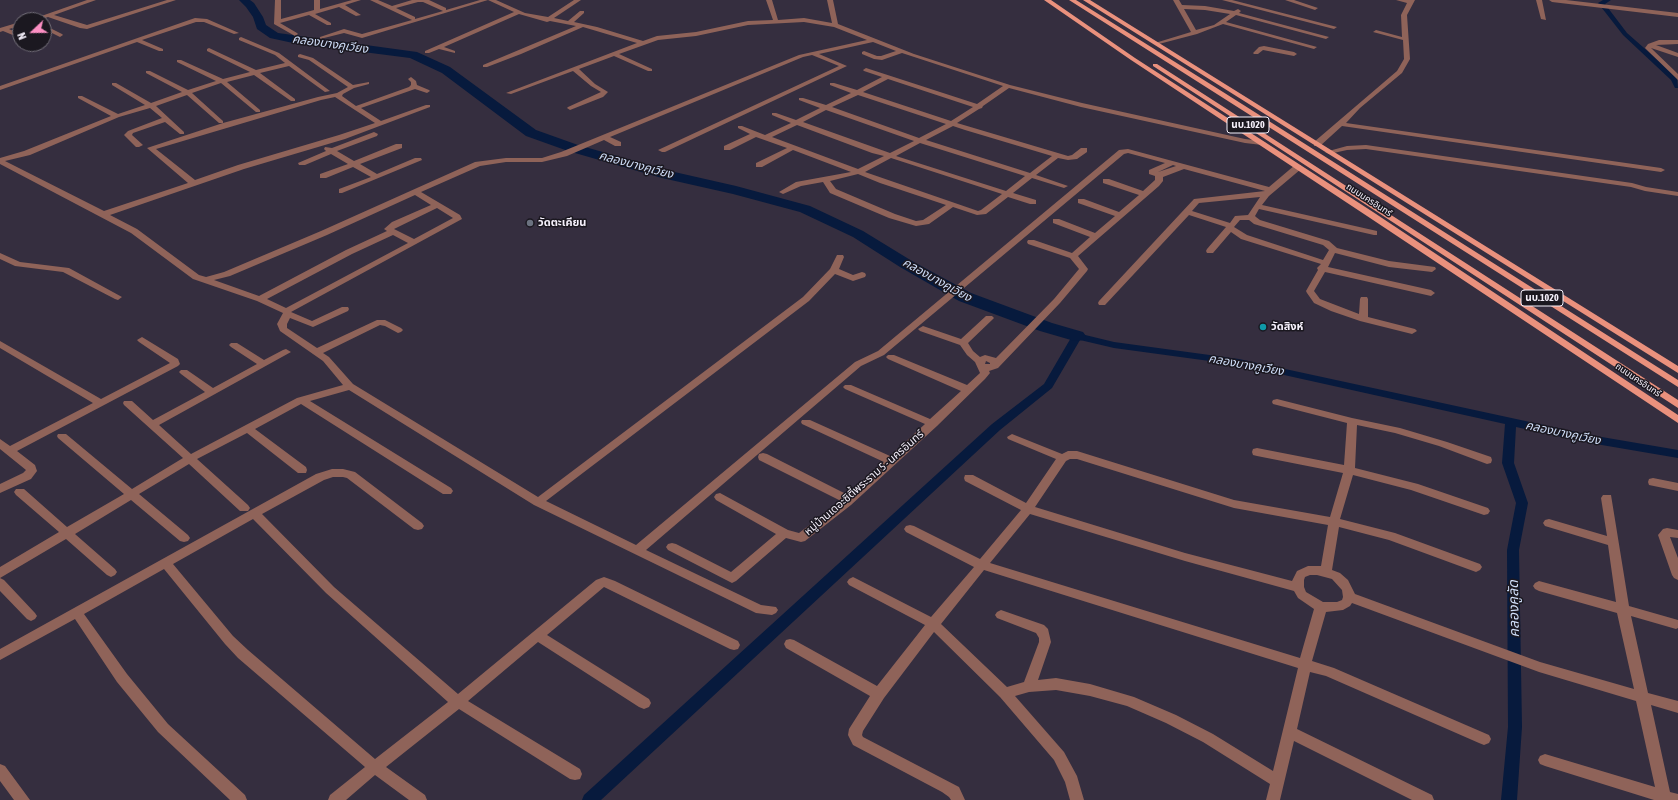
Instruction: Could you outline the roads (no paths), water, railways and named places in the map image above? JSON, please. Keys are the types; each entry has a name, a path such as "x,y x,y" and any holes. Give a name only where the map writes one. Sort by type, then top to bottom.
{"main road":[{"name":"ถนนนครอินทร์","path":"1047,0 1145,67 1370,214 1678,420"},
{"name":"ถนนนครอินทร์","path":"1054,0 1678,405"},
{"name":"ถนนนครอินทร์","path":"1072,0 1678,384"},
{"name":"ถนนนครอินทร์","path":"1086,0 1678,370"},
{"path":"1352,166 1406,211"},
{"path":"1370,214 1442,251"}],"street":[{"path":"52,14 93,0"},
{"path":"52,16 82,27 87,27 173,0"},
{"path":"278,0 277,24 295,34"},
{"path":"317,0 317,11"},
{"path":"278,22 358,0"},
{"path":"373,0 390,6 413,18"},
{"path":"382,0 390,6 417,0 424,0 444,9"},
{"path":"390,6 409,0"},
{"path":"322,38 344,31 362,36 486,0"},
{"path":"491,0 517,13 583,25 643,43"},
{"path":"550,20 578,0"},
{"path":"769,0 776,21"},
{"path":"830,0 835,24"},
{"path":"1176,0 1195,33"},
{"path":"1225,0 1246,2 1334,27"},
{"path":"1289,0 1315,8"},
{"path":"1317,144 1400,72 1407,60 1404,15 1411,1 1400,0"},
{"path":"1539,0 1544,19"},
{"path":"1552,0 1678,15"},
{"path":"1157,44 1207,30 1234,13 1246,2"},
{"path":"340,5 358,15"},
{"path":"1180,7 1205,8 1234,13 1326,37"},
{"path":"569,23 582,12"},
{"path":"309,13 329,24"},
{"path":"427,52 517,13"},
{"path":"0,88 199,19 236,33"},
{"path":"509,93 657,38 696,34 739,24 804,20 835,24 902,51 1008,86 1190,129 1245,141 1262,143"},
{"path":"1221,22 1314,47"},
{"path":"485,66 583,25"},
{"path":"2,30 12,27"},
{"path":"2,30 12,33"},
{"path":"52,31 60,35"},
{"path":"1376,32 1405,39"},
{"path":"241,39 277,54 288,64 327,91"},
{"path":"136,40 161,50"},
{"path":"206,280 244,267 478,164 506,160 542,160 564,154 812,53 873,40"},
{"path":"1650,45 1664,41 1678,42"},
{"path":"450,42 460,45"},
{"path":"1285,61 1304,44"},
{"path":"1650,45 1678,55"},
{"path":"1650,45 1648,48 1678,78"},
{"path":"439,47 453,52"},
{"path":"1256,52 1261,48 1264,48 1294,54"},
{"path":"209,50 249,68 293,100"},
{"path":"864,53 876,58 882,58 902,51"},
{"path":"662,150 844,66 812,53"},
{"path":"614,54 650,70"},
{"path":"300,56 311,59 352,87"},
{"path":"179,61 222,81 258,111"},
{"path":"2,164 23,158 27,153 117,116 222,81 288,64"},
{"path":"570,108 601,96 606,92 593,85 582,74 574,69"},
{"path":"866,70 980,107"},
{"path":"148,72 188,93 221,122"},
{"path":"765,138 888,77"},
{"path":"193,183 151,148 320,98 338,95 352,87 367,83"},
{"path":"356,108 392,95 412,83 427,91"},
{"path":"114,84 151,105 182,133"},
{"path":"832,84 952,124 1058,155 1072,158 1084,150"},
{"path":"783,192 799,184 859,172 952,124 980,107 1008,86"},
{"path":"338,95 338,97 380,123"},
{"path":"392,95 402,101"},
{"path":"80,97 117,116"},
{"path":"801,99 921,141 1031,174 1064,186"},
{"path":"104,214 193,183 320,144 428,106"},
{"path":"774,114 892,156 1033,202"},
{"path":"139,145 128,135 130,132 166,119"},
{"path":"1341,124 1661,170"},
{"path":"740,127 792,148 977,213 983,212 1031,174 1058,155"},
{"path":"302,163 374,134"},
{"path":"727,148 756,134"},
{"path":"604,137 618,144"},
{"path":"320,144 377,177"},
{"path":"322,176 399,146"},
{"path":"758,165 792,148"},
{"path":"1329,152 1347,148 1559,178 1635,191 1645,189 1678,194"},
{"path":"638,550 858,364 881,353 921,324 974,274 1122,152 1128,151 1184,166 1269,192"},
{"path":"342,191 418,160"},
{"path":"1172,163 1152,172 1159,175 1184,166"},
{"path":"2,164 104,214 134,231 196,277 260,300 308,323 313,324 345,309"},
{"path":"1252,217 1269,192 1298,167"},
{"path":"1073,256 1159,181 1159,175"},
{"path":"825,179 833,192 916,224 926,222 951,205"},
{"path":"1106,181 1145,194"},
{"path":"415,192 457,216 458,219 413,242 287,312 282,324 283,330 326,359 350,386 538,502 760,610 772,610"},
{"path":"1102,303 1197,201 1269,192"},
{"path":"1081,201 1121,214"},
{"path":"413,242 392,232 388,229 389,227 437,205"},
{"path":"1259,207 1374,233"},
{"path":"1188,212 1230,227 1244,237 1323,266 1431,293"},
{"path":"1210,251 1239,218 1252,217 1257,222 1328,244 1331,246 1332,250 1389,264 1432,269"},
{"path":"1056,221 1096,236"},
{"path":"260,300 349,252 392,232"},
{"path":"921,324 963,343 970,353 982,364 991,368 1057,301 1084,269 1073,256 1032,242"},
{"path":"1332,250 1310,291 1312,296 1317,301 1334,309 1363,319 1412,331"},
{"path":"0,256 18,264 66,270 118,297"},
{"path":"538,502 806,299 834,270 840,257"},
{"path":"834,270 853,278 862,275"},
{"path":"1363,319 1364,299"},
{"path":"963,343 988,318"},
{"path":"317,352 377,323 382,322 398,330"},
{"path":"10,450 175,364 175,361 142,340"},
{"path":"0,344 101,403"},
{"path":"234,344 263,364"},
{"path":"152,425 286,352"},
{"path":"891,357 969,390"},
{"name":"หมู่บ้านเดอะซิตี้พระราม 5 - นครอินทร์","path":"784,533 801,538 848,500 933,424 982,377 985,373 982,364"},
{"path":"184,372 212,392"},
{"path":"0,573 190,459 247,428 301,400 350,386"},
{"path":"848,387 933,424"},
{"path":"301,400 447,491"},
{"path":"1277,402 1352,421 1396,430 1443,444 1487,460"},
{"path":"128,403 250,511 330,590 458,702 575,774"},
{"path":"1326,572 1334,522 1348,470 1352,421"},
{"path":"806,422 892,461"},
{"path":"247,428 302,470"},
{"path":"62,436 184,538"},
{"path":"1012,437 1062,458"},
{"path":"0,443 31,468 32,471 27,476 0,489"},
{"path":"1257,452 1348,470 1414,487 1484,511"},
{"path":"958,800 954,792 947,787 858,742 855,735 856,729 880,694 933,624 1028,509 1062,458 1068,455 1077,455 1234,504 1334,522 1391,536 1476,567"},
{"path":"763,457 848,500"},
{"path":"0,655 166,564 250,511 320,477 332,473 351,475 418,526"},
{"path":"969,478 1028,509 1185,557 1298,587"},
{"path":"1653,482 1678,487"},
{"path":"20,492 111,572"},
{"path":"672,547 732,578 784,533 720,497"},
{"path":"1607,498 1612,542 1623,610 1668,799"},
{"path":"1548,523 1612,542"},
{"path":"910,529 981,565 1329,672 1484,740"},
{"path":"1678,534 1667,532 1664,535 1678,575"},
{"path":"166,564 229,640 243,654 375,767 420,800"},
{"path":"1312,570 1326,572 1336,576 1344,583 1348,590 1349,597 1346,604 1339,607 1321,607 1302,595 1298,587 1298,580 1301,574 1312,570"},
{"path":"336,800 538,636 596,585 604,582 734,645"},
{"path":"853,582 933,624 1005,693 1059,756 1072,781 1077,800"},
{"path":"0,583 31,616"},
{"path":"1539,586 1676,624"},
{"path":"1349,597 1539,667 1678,707"},
{"path":"1272,800 1305,664 1321,607"},
{"path":"76,612 122,678 163,728 240,800"},
{"path":"1001,615 1040,629 1044,633 1045,642 1029,686"},
{"path":"538,636 644,702"},
{"path":"790,644 880,694"},
{"path":"1005,693 1029,686 1056,684 1090,690 1129,701 1171,719 1208,738 1277,781"},
{"path":"1289,732 1427,800"},
{"path":"1545,760 1668,799"},
{"path":"0,770 23,800"}],"waterway":[{"name":"คลองบางคูเวียง","path":"244,0 250,5 258,17 261,27 274,36 293,40 413,55 446,70 531,133 573,148 667,175 736,190 805,209 858,234 906,264 965,297 1046,327 1077,336"},
{"path":"1608,0 1601,3 1625,34 1674,79 1678,86"},
{"path":"590,800 996,427 1048,386 1077,336 1114,345 1239,362 1590,439 1678,454"},
{"name":"คลองคูลัด","path":"1509,800 1515,727 1513,550 1522,503 1508,463 1511,422"}],"place":[{"name":"วัดตะเคียน","path":"530,223"},
{"name":"วัดสิงห์","path":"1263,327"}]}
